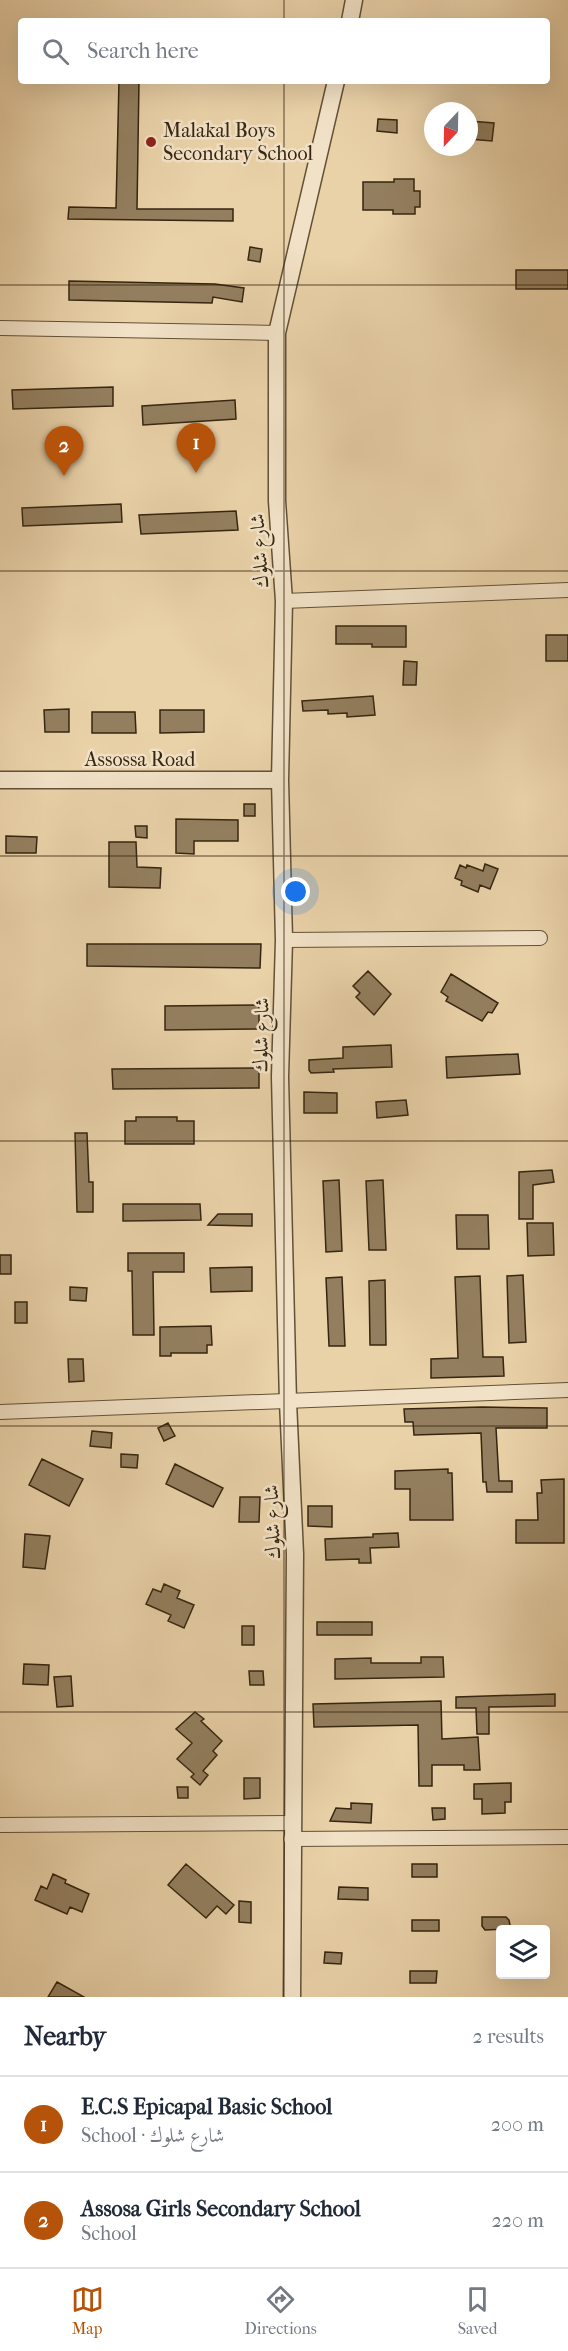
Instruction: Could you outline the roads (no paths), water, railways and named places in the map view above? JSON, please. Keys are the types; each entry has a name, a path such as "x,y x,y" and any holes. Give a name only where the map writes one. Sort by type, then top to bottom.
{"street":[{"path":"351,18 354,0"},
{"name":"شارع شلوك","path":"292,1997 291,1831 295,1554 288,1402 280,1077 284,940 280,780 284,601 277,501 277,333 335,84"},
{"path":"0,328 277,333"},
{"path":"284,601 568,590"},
{"name":"Assossa Road","path":"0,780 280,780"},
{"path":"284,940 540,938"},
{"path":"0,1412 568,1390"},
{"path":"0,1825 568,1837"}],"place":[{"name":"Malakal Boys Secondary School","path":"151,142"},
{"name":"E.C.S Epicapal Basic School","path":"196,473"},
{"name":"Assosa Girls Secondary School","path":"64,476"}]}
